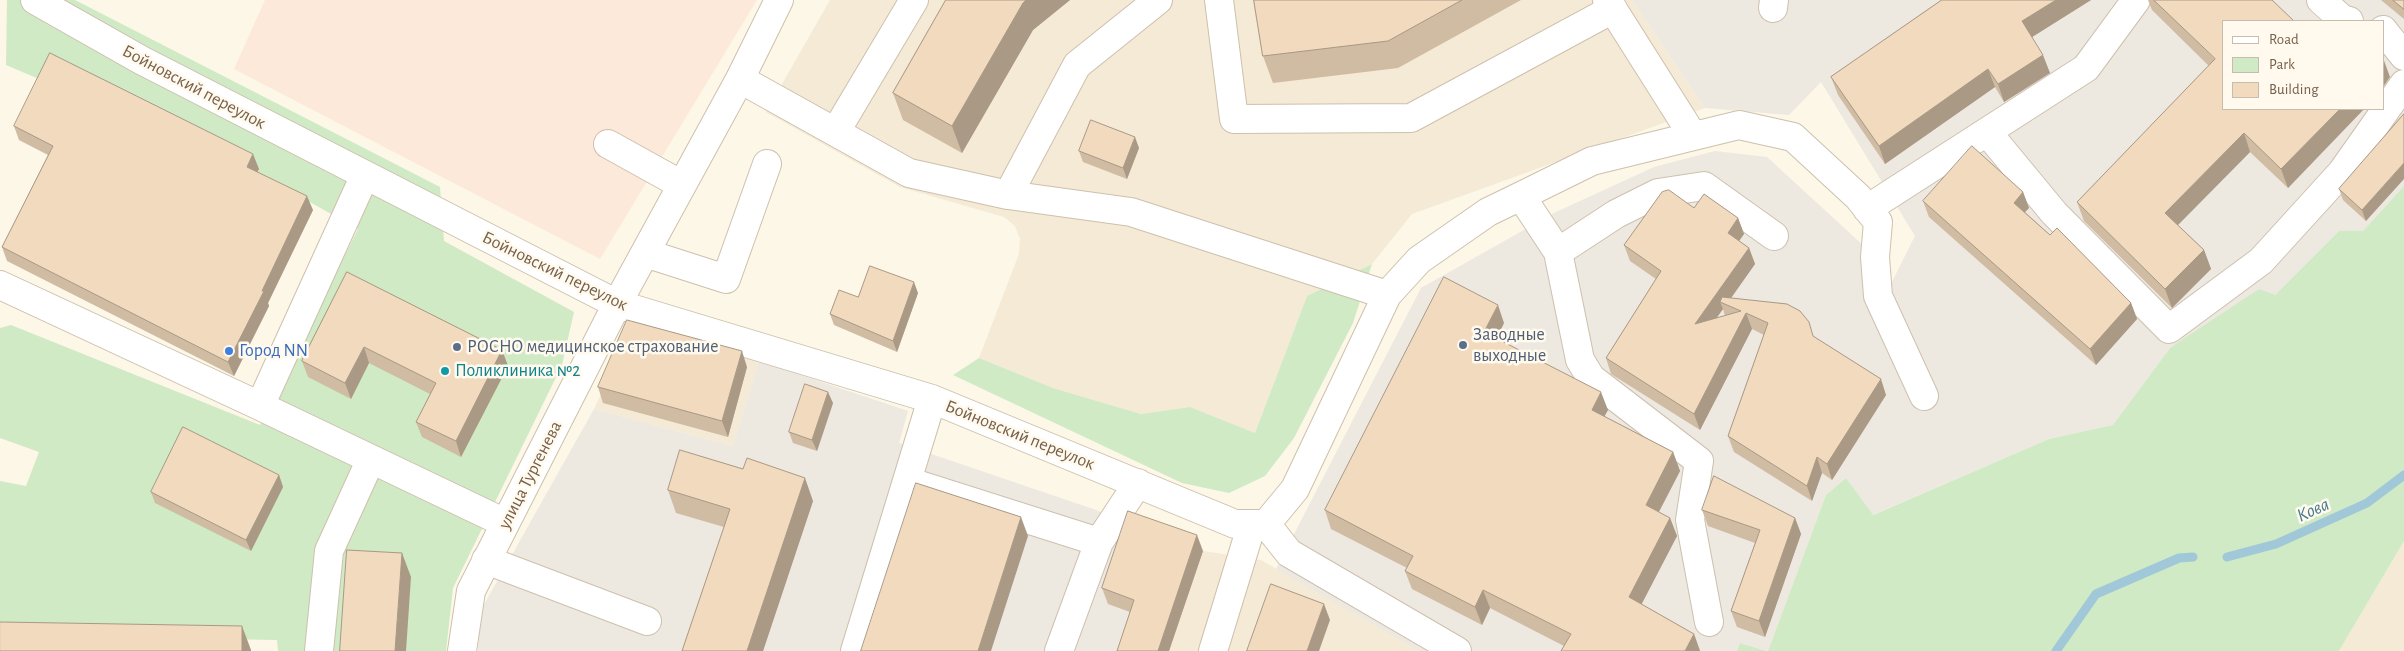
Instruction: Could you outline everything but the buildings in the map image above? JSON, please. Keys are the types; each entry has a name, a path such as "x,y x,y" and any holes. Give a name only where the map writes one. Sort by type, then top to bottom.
{"street":[{"name":"Бойновский переулок","path":"35,0 141,60 617,304 932,398 1236,524 1259,524"},
{"name":"улица Тургенева","path":"462,651 470,591 617,304 740,79 779,0"},
{"path":"836,131 914,0"},
{"path":"1008,195 1077,65 1158,0"},
{"path":"1219,0 1234,119 1411,118 1610,5 1693,136"},
{"path":"1867,209 2086,68 2136,0"},
{"path":"2321,0 2346,20"},
{"path":"2384,31 2404,56"},
{"path":"740,79 909,173 1008,195 1131,212 1387,295"},
{"path":"1987,132 2054,213 2169,329 2261,261 2342,172 2404,84"},
{"path":"1213,651 1259,524 1295,489 1387,295 1419,260 1488,212 1592,161 1738,125 1792,137 1858,197 1878,222 1875,257 1878,296 1924,396"},
{"path":"608,144 682,185"},
{"path":"645,253 726,279 767,164"},
{"path":"260,406 365,175"},
{"path":"1558,252 1616,214 1658,193 1704,186 1774,236"},
{"path":"1521,196 1558,252 1580,360 1591,378 1699,461 1690,520 1709,622"},
{"path":"0,285 505,523"},
{"path":"855,651 932,398"},
{"path":"319,651 329,551 371,459"},
{"path":"907,481 1099,542"},
{"path":"1059,651 1099,542 1138,483"},
{"path":"1259,524 1289,553 1457,651"},
{"path":"486,560 647,621"}],"shaded area":[{"path":"265,0 757,0 600,259 234,69"},
{"path":"830,0 1632,0 1705,108 1412,214 1372,264 1307,296 1255,433 1190,407 1141,414 1053,388 979,358 1019,254 1020,239 1015,226 1004,217 900,187 766,112"},
{"path":"1632,0 2404,0 2404,186 2363,231 2339,231 2275,295 2170,348 2113,425 2049,439 1872,515 1846,478 1826,495 1768,651 1740,643 1737,651 1418,651 1276,569 1421,288 1554,213 1654,167 1715,151 1767,157 1865,247 1892,282 1915,236 1821,82 1789,115 1705,108"},
{"path":"635,326 759,361 733,446 594,409"},
{"path":"759,361 908,411 899,443 1096,510 1134,527 1203,551 1169,651 478,651 481,610 594,409 733,446"},
{"path":"2404,541 2404,651 2339,651"},
{"path":"1203,551 1261,560 1418,651 1169,651"}],"green space":[{"path":"7,0 75,0 440,187 444,241 574,312 562,365 453,588 446,651 278,651 277,640 0,635 0,481 26,486 39,452 0,438 0,328 11,325 260,425 358,229 50,57 39,79 6,65"},
{"path":"2404,186 2404,541 2339,651 1768,651 1826,495 1846,478 1873,515 2049,439 2113,425 2170,348 2259,289 2275,295 2339,231 2363,231"},
{"path":"1372,264 1353,323 1294,438 1265,476 1229,493 1182,483 953,375 979,358 1053,388 1141,414 1190,407 1255,433 1307,296"},
{"path":"1740,643 1767,651 1737,651"}],"waterway":[{"name":"Кова","path":"2227,557 2276,544 2367,503 2404,475"},
{"name":"Кова","path":"2056,651 2096,594 2179,558 2193,557"}],"place":[{"name":"Заводные выходные","path":"1463,345"},
{"name":"РОСНО медицинское страхование","path":"457,347"},
{"name":"Город NN","path":"229,351"},
{"name":"Поликлиника №2","path":"445,371"}]}
